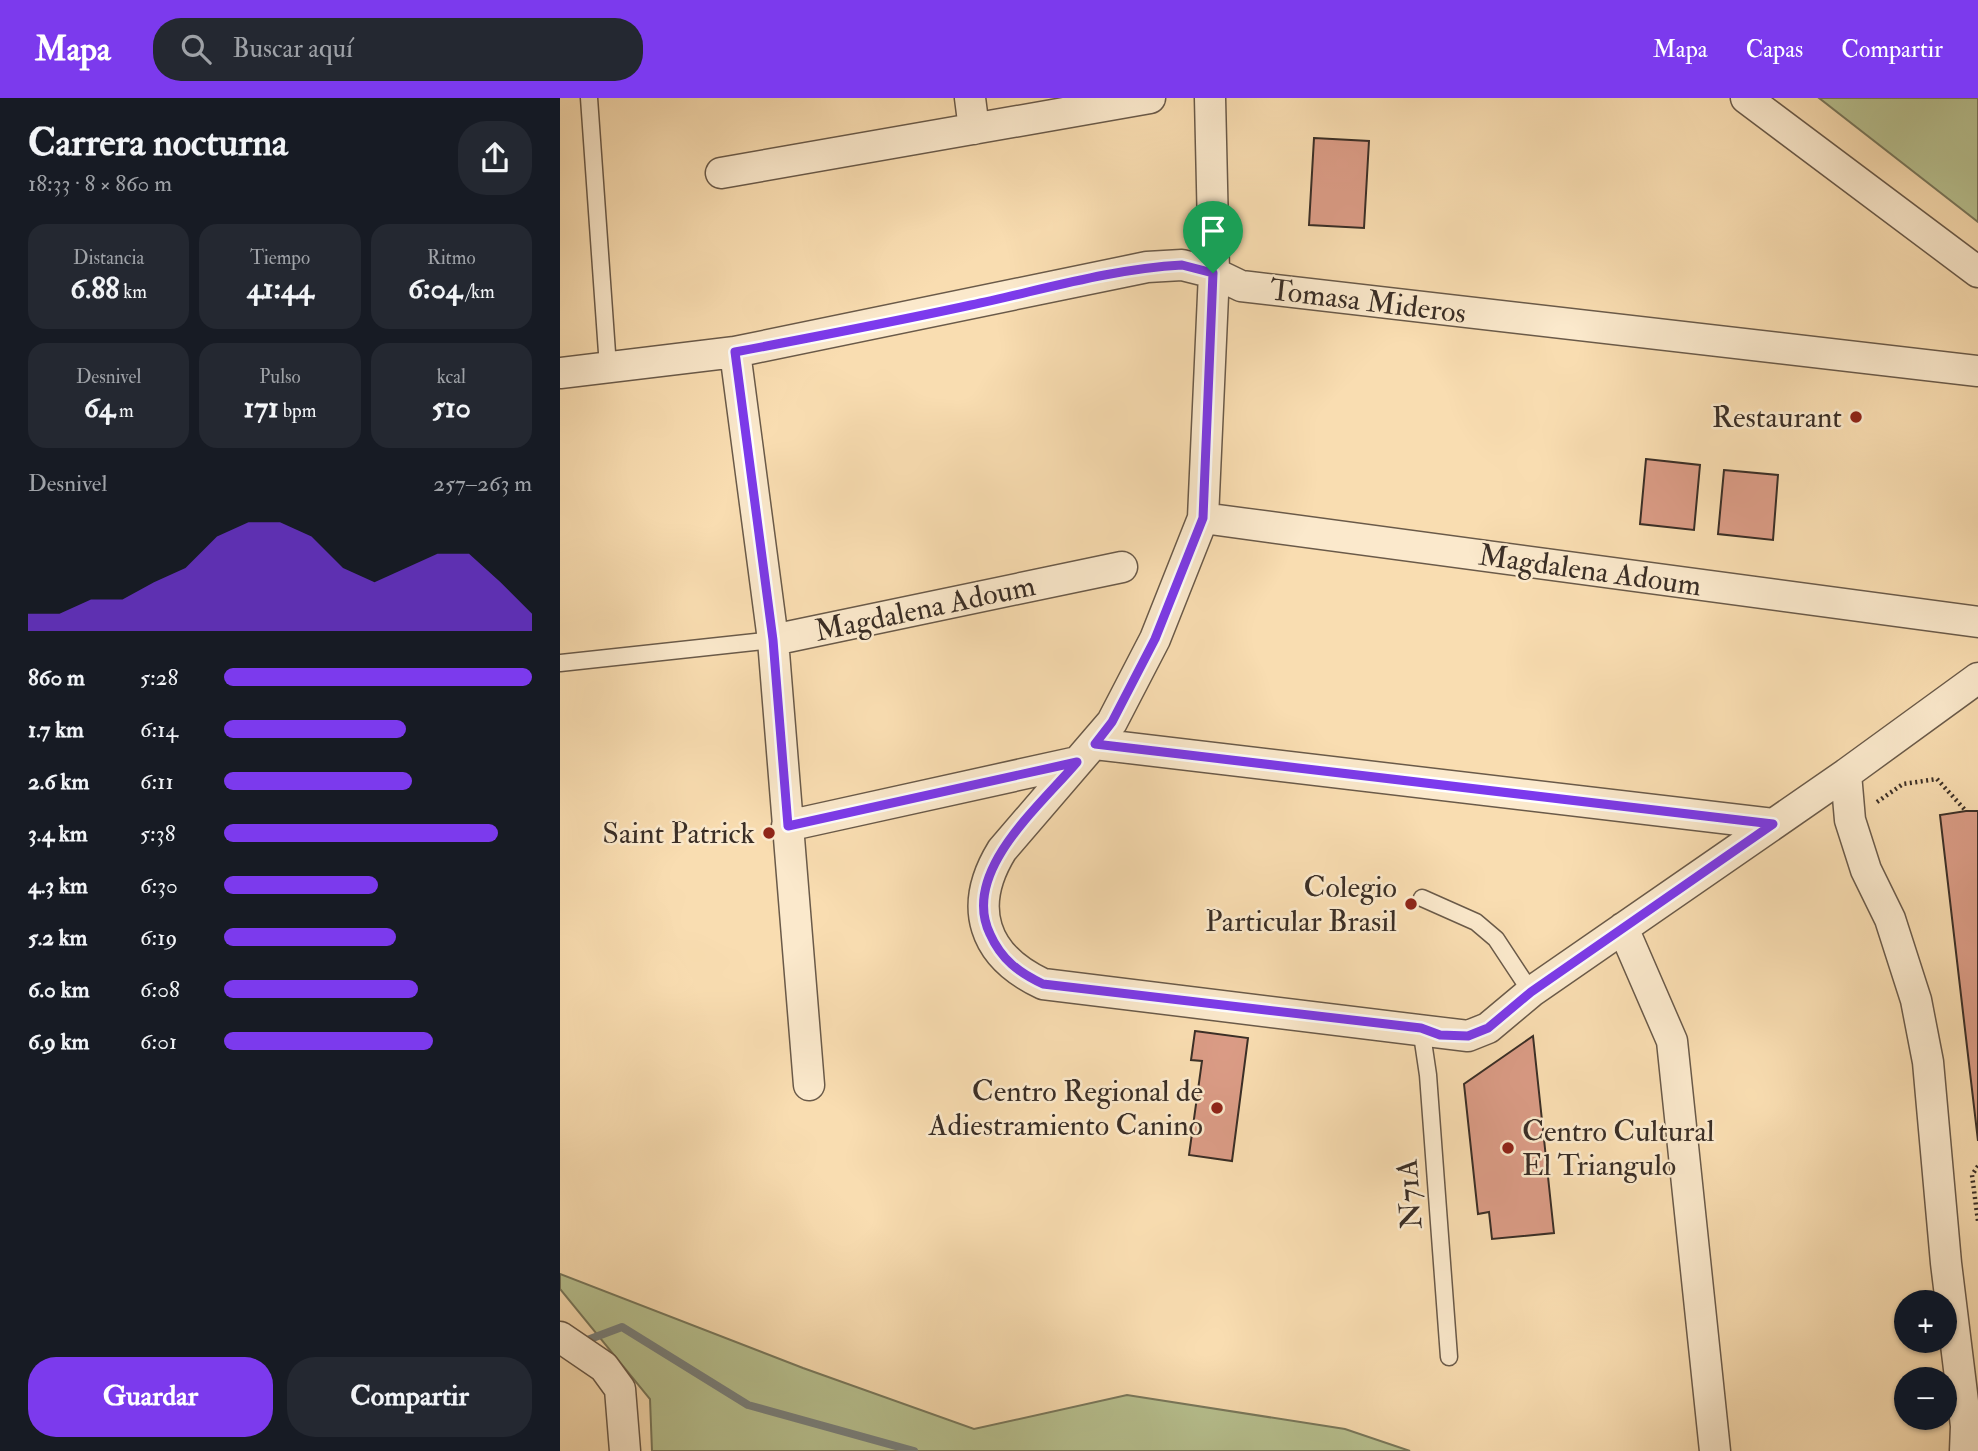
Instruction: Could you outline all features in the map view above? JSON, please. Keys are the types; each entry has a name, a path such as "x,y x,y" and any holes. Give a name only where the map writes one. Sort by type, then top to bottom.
{"street":[{"path":"970,98 974,129"},
{"path":"721,173 1150,98"},
{"path":"1210,98 1213,273 1203,518 1155,639 1112,722 1002,850 990,870 983,891 983,909 991,937 1007,960 1022,974 1043,984 1421,1028 1440,1035 1468,1036 1488,1028 1531,992 1846,774 1978,678"},
{"path":"1746,98 1978,272"},
{"name":"Tomasa Mideros","path":"560,373 735,352 1147,267 1182,265 1213,273 1241,286 1978,371"},
{"path":"735,352 773,640 809,1085"},
{"name":"Magdalena Adoum","path":"1203,518 1978,622"},
{"name":"Magdalena Adoum","path":"773,640 1122,566"},
{"path":"788,826 1086,753 1773,824"},
{"path":"1846,774 1850,820 1866,870 1890,919 1916,1000 1928,1062 1946,1263 1966,1426 1965,1451"},
{"path":"1623,928 1672,1041 1714,1451"},
{"path":"560,1337 604,1367 620,1389 625,1451"}],"lane":[{"path":"589,98 608,368"},
{"name":"Magdalena Adoum","path":"560,663 773,640"},
{"path":"1422,898 1476,922 1496,939 1531,992"},
{"name":"N71A","path":"1421,1028 1428,1075 1450,1357"}],"path":[{"path":"1903,784 1937,779 1966,811"},
{"path":"1978,1166 1972,1175 1978,1221"}],"green space":[{"path":"1819,98 1978,98 1978,222"},
{"path":"560,1274 803,1368 974,1429 1127,1395 1345,1429 1410,1451 652,1451 650,1399 560,1289"}],"building":[{"path":"1314,138 1369,141 1364,228 1309,225"},
{"path":"1646,459 1700,465 1694,530 1640,524"},
{"path":"1724,470 1778,475 1773,540 1718,534"},
{"path":"1978,811 1978,1141 1940,815"},
{"name":"Centro Regional de Adiestramiento Canino","path":"1195,1031 1248,1038 1232,1161 1189,1155 1202,1061 1191,1060"},
{"name":"Centro Cultural El Triangulo","path":"1533,1036 1554,1233 1492,1239 1489,1212 1478,1214 1464,1084"}],"waterway":[{"path":"582,1342 622,1327 748,1405 914,1451"}],"place":[{"name":"Restaurant","path":"1856,417"},
{"name":"Saint Patrick","path":"769,833"},
{"name":"Colegio Particular Brasil","path":"1411,904"},
{"name":"Centro Regional de Adiestramiento Canino","path":"1217,1108"},
{"name":"Centro Cultural El Triangulo","path":"1508,1148"}],"route":[{"path":"1182,265 1213,273 1203,518 1188,550 1155,639 1112,722 1095,744 1773,824 1531,992 1488,1028 1468,1036 1440,1035 1421,1028 1043,984 1022,974 995,945 987,929 983,891 990,870 1002,850 1077,762 788,826 773,640 735,352 1147,267 1182,265"}]}
